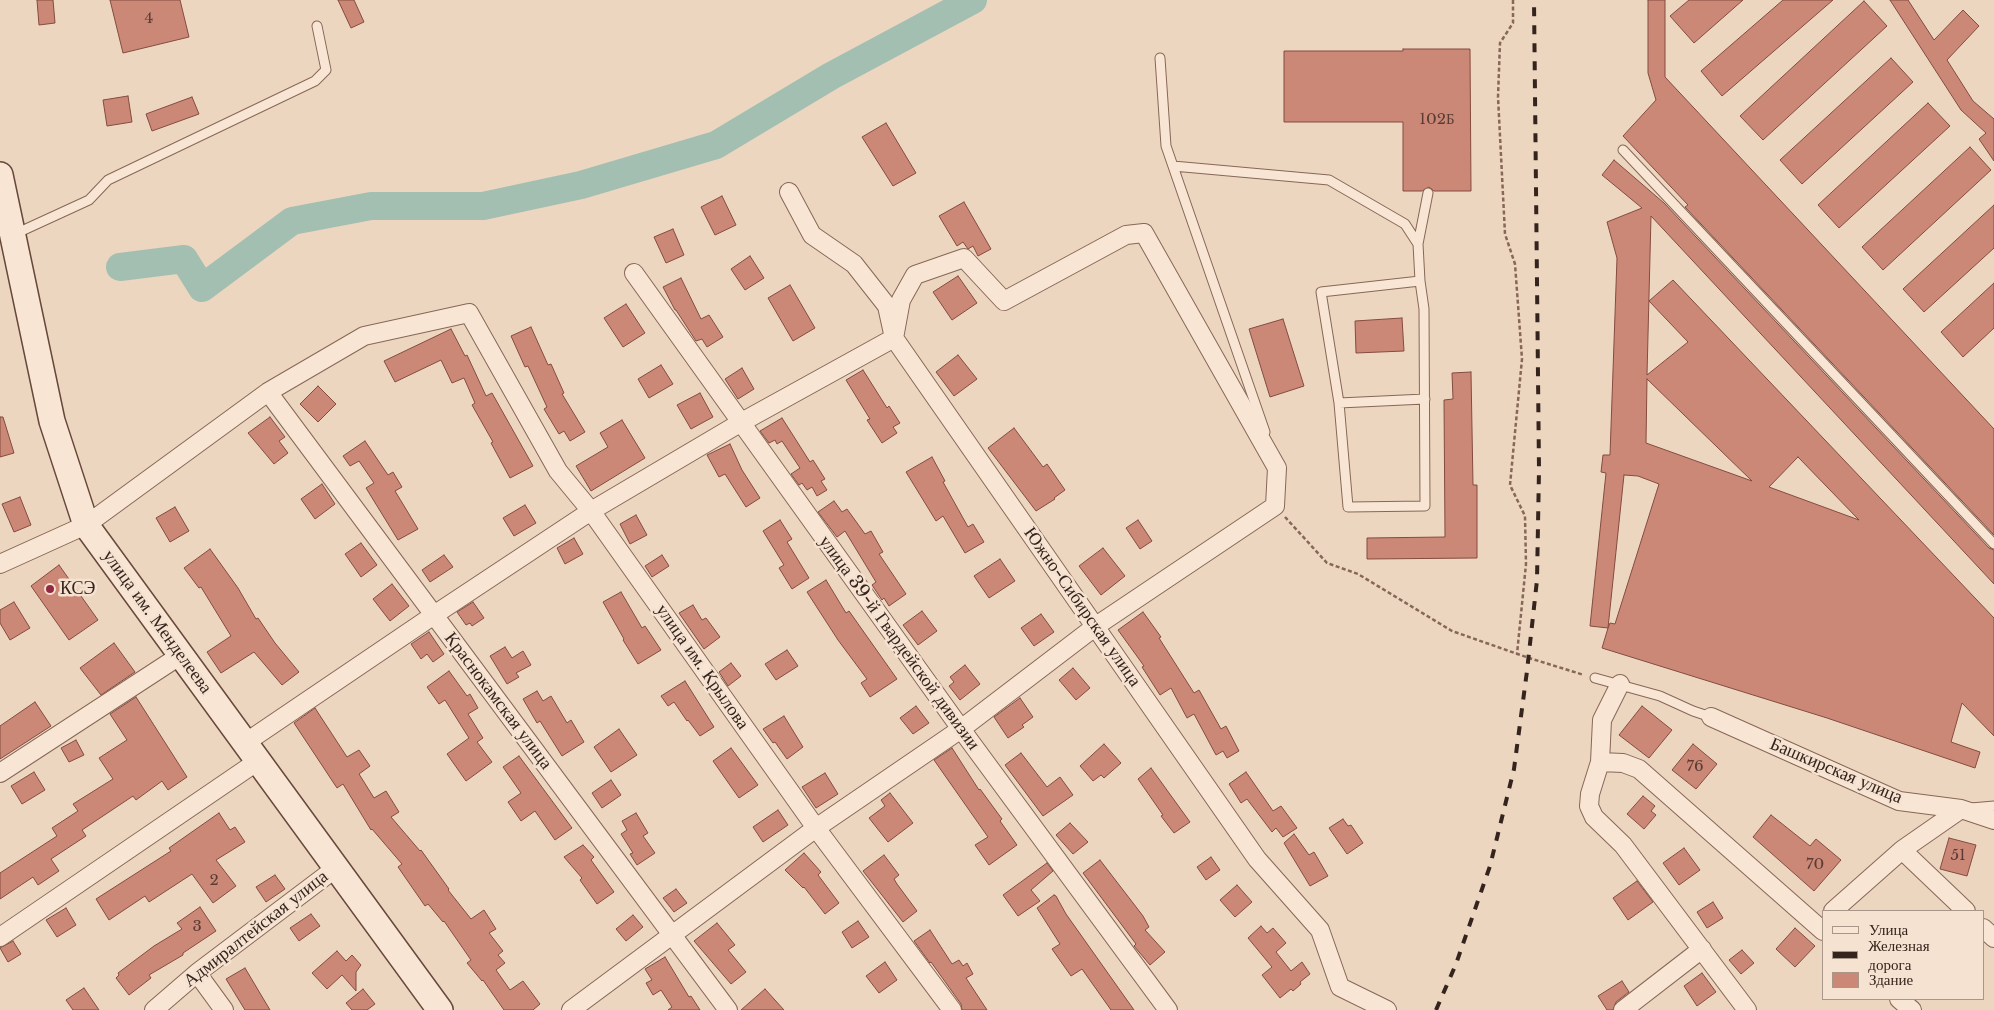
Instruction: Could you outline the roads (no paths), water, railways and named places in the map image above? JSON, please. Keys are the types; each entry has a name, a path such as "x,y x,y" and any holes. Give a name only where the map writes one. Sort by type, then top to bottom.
{"main road":[{"name":"улица им. Менделеева","path":"0,175 52,422 86,524 440,1010"}],"street":[{"name":"Южно-Сибирская улица","path":"789,192 812,235 854,264 887,306 894,338 1257,859 1320,930 1340,987 1387,1010"},
{"path":"0,937 252,752 434,615 591,511 740,423 894,338 901,300 915,275 964,258 1004,301 1126,235 1144,233 1277,468 1275,506 1096,626 961,729 816,828 571,1010"},
{"name":"улица 39-й Гвардейской дивизии","path":"634,273 961,729 1168,1010"},
{"name":"улица им. Крылова","path":"268,392 364,336 469,313 558,471 591,511 816,828 952,1010"},
{"path":"0,564 86,524 268,392"},
{"name":"Краснокамская улица","path":"268,392 728,1010"},
{"path":"0,773 181,655"},
{"path":"1620,684 1602,720 1600,762 1590,794 1590,806 1594,818 1623,846 1747,1010"},
{"name":"Башкирская улица","path":"1712,716 1899,802 1960,809 1994,820"},
{"path":"1600,762 1623,763 1639,769 1821,926"},
{"path":"1834,910 1902,850 1960,809"},
{"path":"1902,850 1965,910"},
{"name":"Адмиралтейская улица","path":"154,1010 198,973 336,868"},
{"path":"1984,929 1994,938"},
{"path":"1623,1010 1702,949"},
{"path":"198,973 224,1010"},
{"path":"1900,1000 1912,1010"}],"lane":[{"path":"13,235 89,200 108,180 315,81 326,70 317,26"},
{"path":"1160,58 1166,146 1277,468"},
{"path":"1622,150 1994,544"},
{"path":"1173,166 1329,180 1405,224 1418,244"},
{"path":"1420,281 1321,292 1339,403 1348,507 1425,506 1424,309 1418,244 1428,193"},
{"path":"1339,403 1425,399"},
{"path":"1595,678 1660,696 1693,711 1712,716"},
{"path":"1960,809 1994,806"}],"waterway":[{"path":"120,267 184,259 202,288 292,221 371,206 483,206 581,185 716,145 831,76 973,0"}],"railway":[{"path":"1436,1010 1456,964 1490,866 1514,769 1537,580 1539,470 1534,0"}],"place":[{"name":"КСЭ","path":"50,589"}]}
